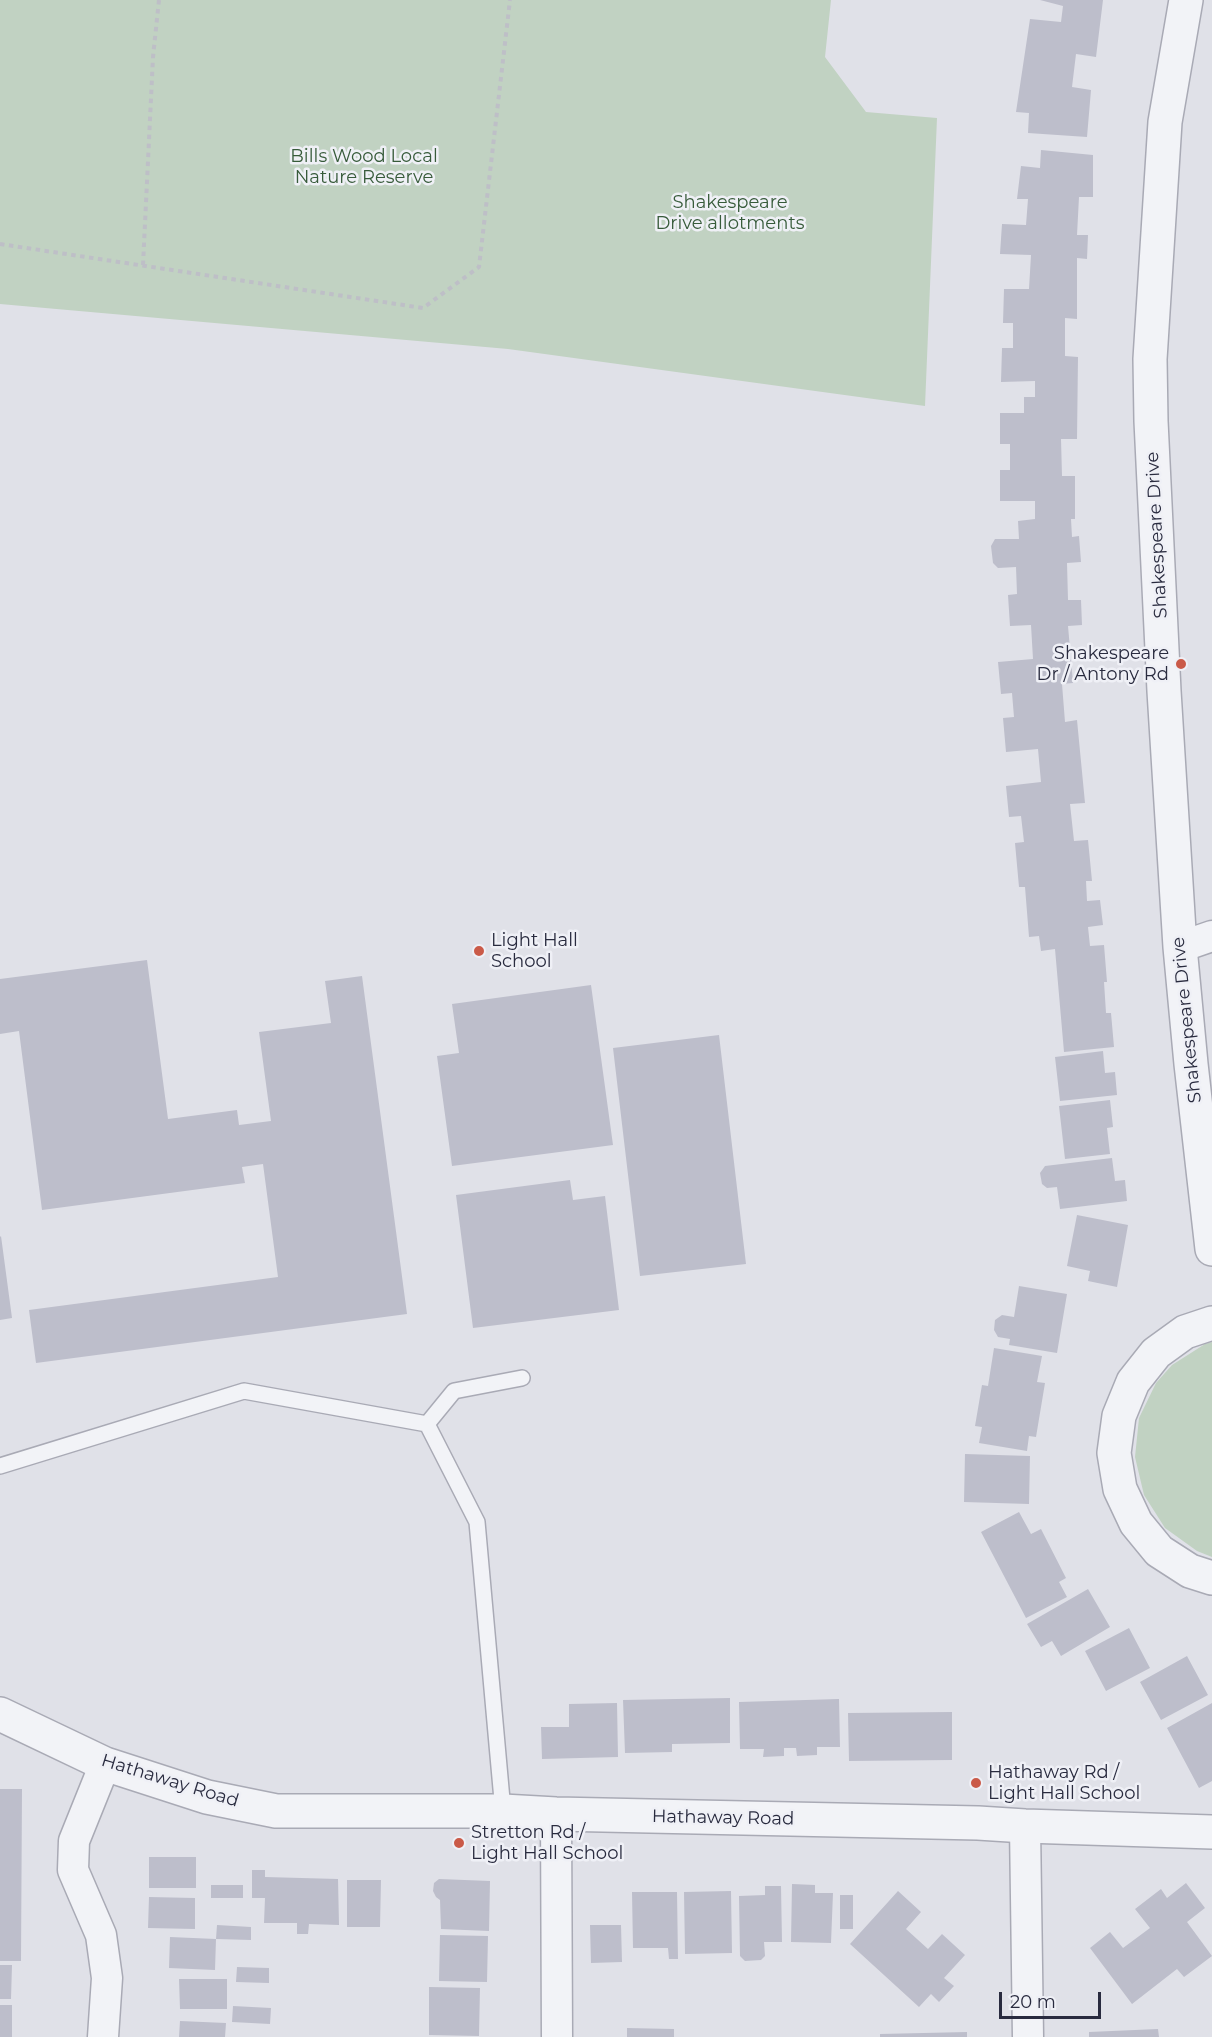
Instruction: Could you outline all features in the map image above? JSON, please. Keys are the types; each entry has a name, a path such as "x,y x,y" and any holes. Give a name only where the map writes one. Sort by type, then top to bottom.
{"street":[{"name":"Shakespeare Drive","path":"1186,0 1165,122 1150,359 1151,421 1179,947 1212,1249"},
{"path":"1179,947 1212,936"},
{"path":"1212,1323 1185,1332 1156,1353 1133,1382 1119,1416 1114,1453 1120,1489 1136,1523 1159,1551 1190,1571 1212,1578"},
{"name":"Hathaway Road","path":"0,1714 105,1764 207,1797 276,1811 503,1811 978,1823 1212,1832"},
{"path":"103,2037 107,1978 101,1935 73,1870 74,1841 105,1764"},
{"path":"556,1814 557,2037"},
{"path":"1025,1826 1028,2037"}],"lane":[{"path":"426,1424 454,1391 522,1378"},
{"path":"0,1466 244,1390 426,1424"},
{"path":"426,1424 477,1522 503,1811"}],"path":[{"path":"143,265 153,57 159,0"},
{"path":"0,244 423,308 479,267 510,0"}],"green space":[{"path":"0,0 831,0 825,57 866,112 937,118 925,406 508,349 0,304"},
{"path":"1212,1342 1212,1557 1197,1551 1165,1528 1144,1495 1135,1457 1139,1418 1156,1383 1172,1365"}],"building":[{"path":"1040,0 1103,0 1096,57 1076,54 1072,87 1091,90 1087,137 1028,133 1029,113 1016,112 1030,19 1061,22 1063,6"},
{"path":"1041,150 1093,155 1093,197 1079,197 1077,235 1088,235 1087,259 1077,258 1077,319 1065,318 1065,356 1078,357 1077,439 1061,439 1062,476 1075,476 1075,519 1071,519 1072,537 1079,536 1081,562 1067,563 1068,600 1081,600 1082,625 1068,626 1073,683 1062,684 1065,722 1077,720 1085,803 1070,804 1074,841 1088,840 1092,881 1086,881 1087,901 1100,900 1103,925 1088,927 1090,946 1104,945 1107,982 1104,982 1106,1013 1111,1013 1114,1047 1064,1052 1055,949 1041,951 1039,936 1029,937 1025,887 1019,887 1015,843 1024,842 1021,816 1009,817 1006,786 1041,782 1038,749 1006,752 1003,718 1014,717 1012,693 1001,694 998,662 1033,659 1031,625 1010,626 1008,595 1017,594 1016,567 998,568 993,563 991,546 995,539 1019,539 1018,521 1035,519 1035,501 1000,501 1000,470 1010,470 1010,444 1000,444 1000,413 1024,413 1024,397 1035,397 1035,381 1001,382 1002,348 1013,348 1013,323 1003,323 1004,289 1029,289 1031,255 1000,254 1002,224 1026,225 1028,199 1017,199 1021,166 1040,168"},
{"path":"147,960 168,1119 237,1110 239,1125 271,1121 259,1032 331,1023 325,981 362,976 407,1314 36,1363 29,1310 278,1277 263,1164 242,1167 245,1183 42,1210 19,1031 0,1034 0,979"},
{"path":"591,985 613,1145 452,1166 437,1056 459,1053 452,1004"},
{"path":"719,1035 746,1264 640,1276 613,1048"},
{"path":"1103,1051 1105,1073 1115,1072 1117,1095 1060,1101 1055,1057"},
{"path":"1110,1100 1113,1127 1107,1128 1110,1154 1065,1159 1059,1106"},
{"path":"1112,1158 1115,1181 1125,1180 1127,1201 1060,1209 1057,1187 1047,1188 1042,1184 1040,1173 1045,1166"},
{"path":"570,1180 573,1200 605,1196 619,1310 473,1328 456,1195"},
{"path":"1077,1215 1128,1225 1117,1287 1088,1281 1090,1271 1067,1266"},
{"path":"0,1237 12,1318 0,1320"},
{"path":"1019,1286 1067,1294 1057,1353 1009,1345 1010,1339 998,1337 994,1330 995,1320 1002,1315 1014,1317"},
{"path":"994,1348 1042,1356 1037,1382 1045,1383 1036,1437 1029,1436 1027,1451 979,1443 982,1427 975,1426 982,1385 988,1386"},
{"path":"965,1454 1030,1456 1029,1504 964,1502"},
{"path":"1019,1512 1031,1534 1041,1529 1066,1578 1059,1582 1067,1597 1026,1618 981,1532"},
{"path":"1088,1589 1110,1627 1061,1656 1052,1641 1041,1647 1027,1624"},
{"path":"1129,1628 1150,1668 1106,1691 1085,1651"},
{"path":"1187,1656 1208,1695 1161,1720 1140,1682"},
{"path":"730,1698 730,1743 672,1744 672,1752 625,1753 623,1700"},
{"path":"839,1699 840,1747 817,1747 817,1755 797,1756 796,1748 784,1748 784,1756 763,1757 764,1749 740,1749 739,1702"},
{"path":"617,1703 618,1757 542,1759 541,1727 569,1727 569,1704"},
{"path":"1212,1703 1212,1781 1199,1788 1167,1728"},
{"path":"952,1712 952,1760 849,1761 848,1713"},
{"path":"0,1789 22,1789 21,1961 0,1961"},
{"path":"149,1857 196,1857 196,1888 149,1888"},
{"path":"252,1870 265,1870 265,1877 338,1879 339,1925 309,1924 308,1934 297,1934 297,1923 264,1923 265,1898 252,1898"},
{"path":"439,1879 490,1881 489,1931 441,1929 440,1900 433,1891 434,1883"},
{"path":"347,1880 381,1880 380,1927 347,1927"},
{"path":"1186,1883 1205,1908 1187,1922 1212,1956 1184,1977 1177,1969 1132,2004 1090,1948 1110,1932 1123,1948 1150,1928 1135,1909 1161,1889 1167,1898"},
{"path":"792,1884 815,1885 815,1893 833,1893 831,1943 791,1942"},
{"path":"211,1885 243,1885 243,1898 211,1898"},
{"path":"765,1886 781,1886 782,1942 764,1942 765,1956 761,1960 745,1961 740,1956 739,1896 765,1895"},
{"path":"731,1891 732,1953 685,1954 684,1892"},
{"path":"898,1891 921,1912 906,1929 928,1949 942,1934 965,1955 944,1978 954,1986 939,2002 931,1994 919,2007 850,1944"},
{"path":"632,1892 677,1892 678,1959 669,1959 668,1948 633,1948"},
{"path":"840,1895 853,1895 853,1929 840,1929"},
{"path":"149,1897 195,1898 195,1929 148,1928"},
{"path":"217,1925 251,1927 251,1940 216,1939"},
{"path":"590,1925 621,1925 622,1962 591,1963"},
{"path":"440,1935 488,1936 487,1982 439,1981"},
{"path":"170,1937 216,1939 215,1970 169,1968"},
{"path":"0,1965 12,1965 11,1999 0,1999"},
{"path":"237,1967 269,1968 269,1983 236,1982"},
{"path":"179,1979 227,1979 227,2009 180,2009"},
{"path":"429,1987 480,1988 479,2036 429,2035"},
{"path":"0,2005 12,2005 12,2037 0,2037"},
{"path":"233,2006 271,2008 270,2024 232,2022"},
{"path":"180,2021 226,2023 225,2037 179,2037"},
{"path":"627,2028 674,2029 674,2037 627,2037"},
{"path":"1158,2029 1159,2037 1089,2037 1089,2032"},
{"path":"967,2032 967,2037 880,2037 880,2034"}],"place":[{"name":"Shakespeare Dr / Antony Rd","path":"1181,664"},
{"name":"Light Hall School","path":"479,951"},
{"name":"Hathaway Rd / Light Hall School","path":"976,1783"},
{"name":"Stretton Rd / Light Hall School","path":"459,1843"}],"park label":[{"name":"Bills Wood Local Nature Reserve","path":"364,167"},
{"name":"Shakespeare Drive allotments","path":"730,213"}]}
